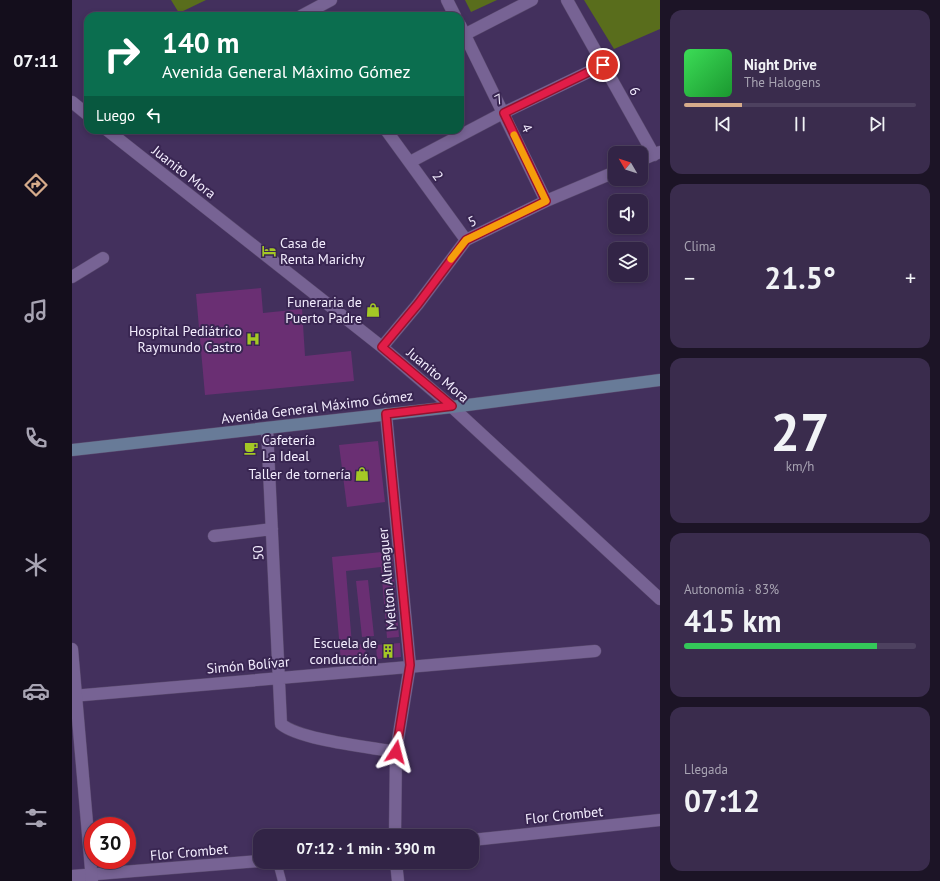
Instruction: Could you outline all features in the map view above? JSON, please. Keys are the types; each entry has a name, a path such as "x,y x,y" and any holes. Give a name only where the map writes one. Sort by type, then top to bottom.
{"main road":[{"name":"Avenida General Máximo Gómez","path":"72,450 386,414 660,380"}],"street":[{"path":"310,12 331,0"},
{"path":"447,0 453,12"},
{"path":"464,31 532,0"},
{"name":"6","path":"567,0 603,65 657,154"},
{"name":"4","path":"464,36 504,113 546,201"},
{"name":"7","path":"464,134 603,65"},
{"path":"72,102 84,112"},
{"name":"Juanito Mora","path":"112,134 382,347 452,406 660,599"},
{"name":"2","path":"389,134 466,240"},
{"name":"7","path":"410,162 464,134"},
{"name":"5","path":"382,347 418,304 466,240 546,201 608,175"},
{"path":"72,277 103,258"},
{"name":"Melton Almaguer","path":"386,414 410,665 396,752 395,829"},
{"name":"50","path":"267,428 281,724 290,730 318,738 396,752"},
{"path":"214,536 272,529"},
{"path":"72,649 92,878"},
{"name":"Simón Bolívar","path":"75,696 410,665 595,650"},
{"name":"Flor Crombet","path":"479,839 660,820"},
{"name":"Flor Crombet","path":"72,876 92,878 253,862"},
{"path":"397,869 398,881"}],"lane":[{"path":"279,869 282,881"}],"green space":[{"path":"171,0 206,0 181,12 178,12"},
{"path":"465,0 497,0 471,12"},
{"path":"584,0 660,0 660,29 614,49"}],"building":[{"path":"261,288 263,313 302,309 305,356 351,351 354,381 205,395 196,294"},
{"name":"Taller de tornería","path":"378,441 385,502 347,507 339,445"},
{"path":"392,551 399,637 387,638 381,567 346,571 352,645 365,644 366,660 341,662 332,557"},
{"path":"368,580 374,636 362,637 356,581"},
{"name":"Escuela de conducción","path":"400,643 401,657 377,659 376,645"}],"slow traffic":[{"path":"451,259 466,240 546,201 514,135"}],"place":[{"name":"Casa de Renta Marichy","path":"269,251"},
{"name":"Funeraria de Puerto Padre","path":"373,310"},
{"name":"Hospital Pediátrico Raymundo Castro","path":"253,339"},
{"name":"Cafetería La Ideal","path":"251,448"},
{"name":"Taller de tornería","path":"362,474"},
{"name":"Escuela de conducción","path":"388,651"}],"route":[{"path":"396,752 410,665 386,414 452,406 382,347 418,304 466,240 546,201 504,113 603,65"}]}
